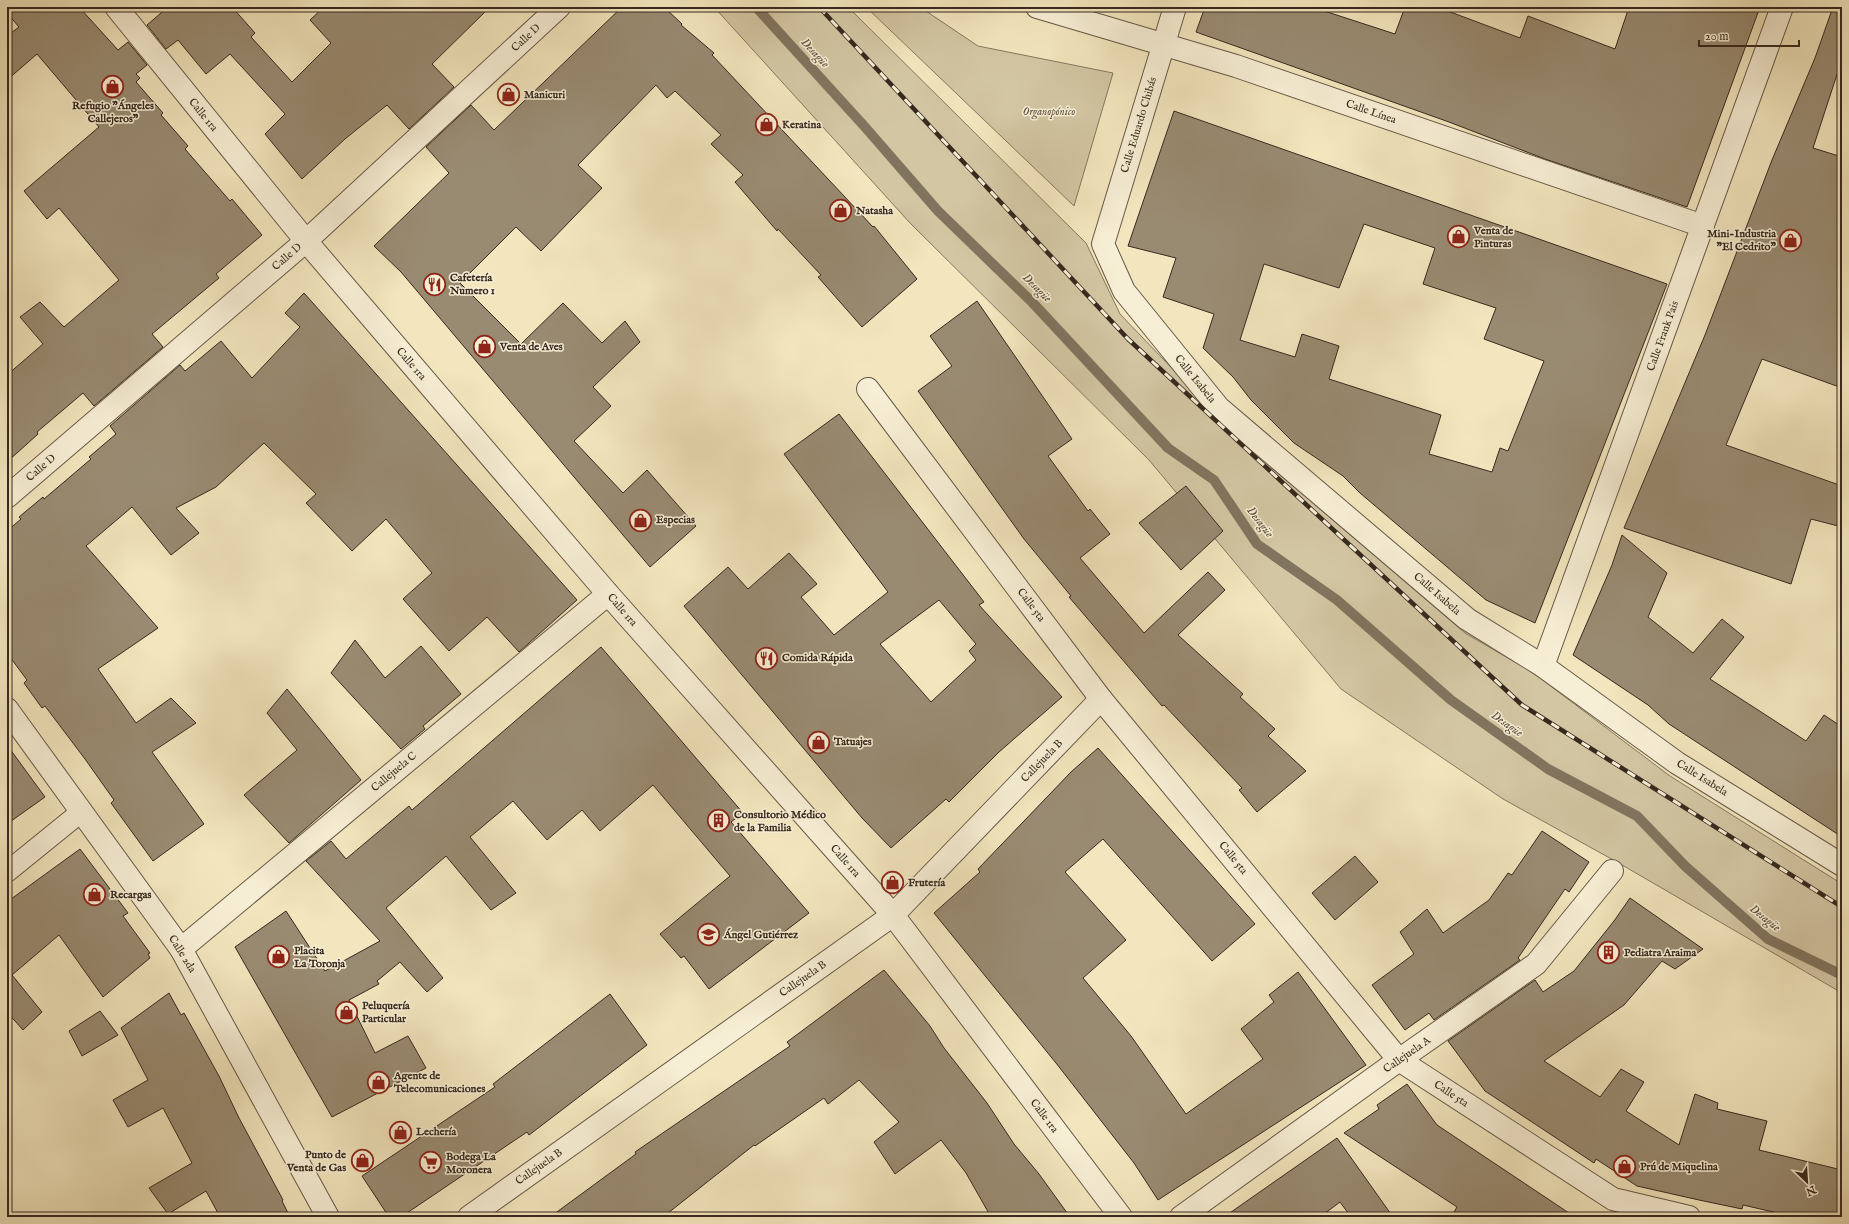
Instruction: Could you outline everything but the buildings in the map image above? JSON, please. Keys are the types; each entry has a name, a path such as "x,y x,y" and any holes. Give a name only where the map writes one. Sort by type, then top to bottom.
{"street":[{"name":"Calle 1ra","path":"116,7 306,241 608,594 893,915 1121,1217"},
{"name":"Calle D","path":"7,497 306,241 559,7"},
{"name":"Calle Línea","path":"1037,7 1236,66 1703,226"},
{"name":"Calle Eduardo Chibás","path":"1103,244 1175,7"},
{"name":"Calle Frank Pais","path":"1543,666 1782,7"},
{"name":"Calle Isabela","path":"1103,244 1124,291 1219,408 1467,619 1543,666 1677,763 1842,865"},
{"name":"Calle 5ta","path":"868,389 1102,699 1399,1060 1613,1199 1689,1217"},
{"name":"Callejuela C","path":"181,949 608,594"},
{"name":"Callejuela B","path":"469,1217 893,915 1102,699"},
{"name":"Calle 2da","path":"7,709 181,949 328,1217"},
{"name":"Callejuela A","path":"1180,1217 1536,964 1612,871"}],"lane":[{"path":"7,872 81,812"}],"green space":[{"path":"714,7 848,7 1086,243 1120,314 1207,405 1314,504 1465,633 1532,672 1670,776 1842,884 1842,993 1617,862 1503,799 1341,689 1149,460 910,223"},
{"name":"Organopónico","path":"866,7 920,7 978,46 1113,73 1074,206"}],"waterway":[{"name":"Desagüe","path":"756,7 865,127 938,211 1032,302 1168,448 1214,480 1257,544 1337,600 1451,700 1548,769 1637,816 1685,866 1768,939 1842,975"}],"railway":[{"path":"819,7 1128,339 1522,705 1842,907"}],"place":[{"name":"Refugio \"Ángeles Callejeros\"","path":"113,86"},
{"name":"Manicuri","path":"509,95"},
{"name":"Keratina","path":"767,125"},
{"name":"Natasha","path":"840,211"},
{"name":"Venta de Pinturas","path":"1459,237"},
{"name":"Mini-Industria \"El Cedrito\"","path":"1791,240"},
{"name":"Cafetería Numero 1","path":"435,284"},
{"name":"Venta de Aves","path":"485,347"},
{"name":"Especias","path":"640,520"},
{"name":"Comida Rápida","path":"767,658"},
{"name":"Tatuajes","path":"819,742"},
{"name":"Consultorio Médico de la Familia","path":"718,821"},
{"name":"Frutería","path":"893,883"},
{"name":"Recargas","path":"95,895"},
{"name":"Ángel Gutiérrez","path":"709,935"},
{"name":"Pediatra Araima","path":"1608,953"},
{"name":"Placita La Toronja","path":"278,957"},
{"name":"Peluquería Particular","path":"347,1012"},
{"name":"Agente de Telecomunicaciones","path":"379,1082"},
{"name":"Lechería","path":"401,1132"},
{"name":"Punto de Venta de Gas","path":"362,1161"},
{"name":"Bodega La Moronera","path":"431,1163"},
{"name":"Prú de Miquelina","path":"1624,1167"}]}
